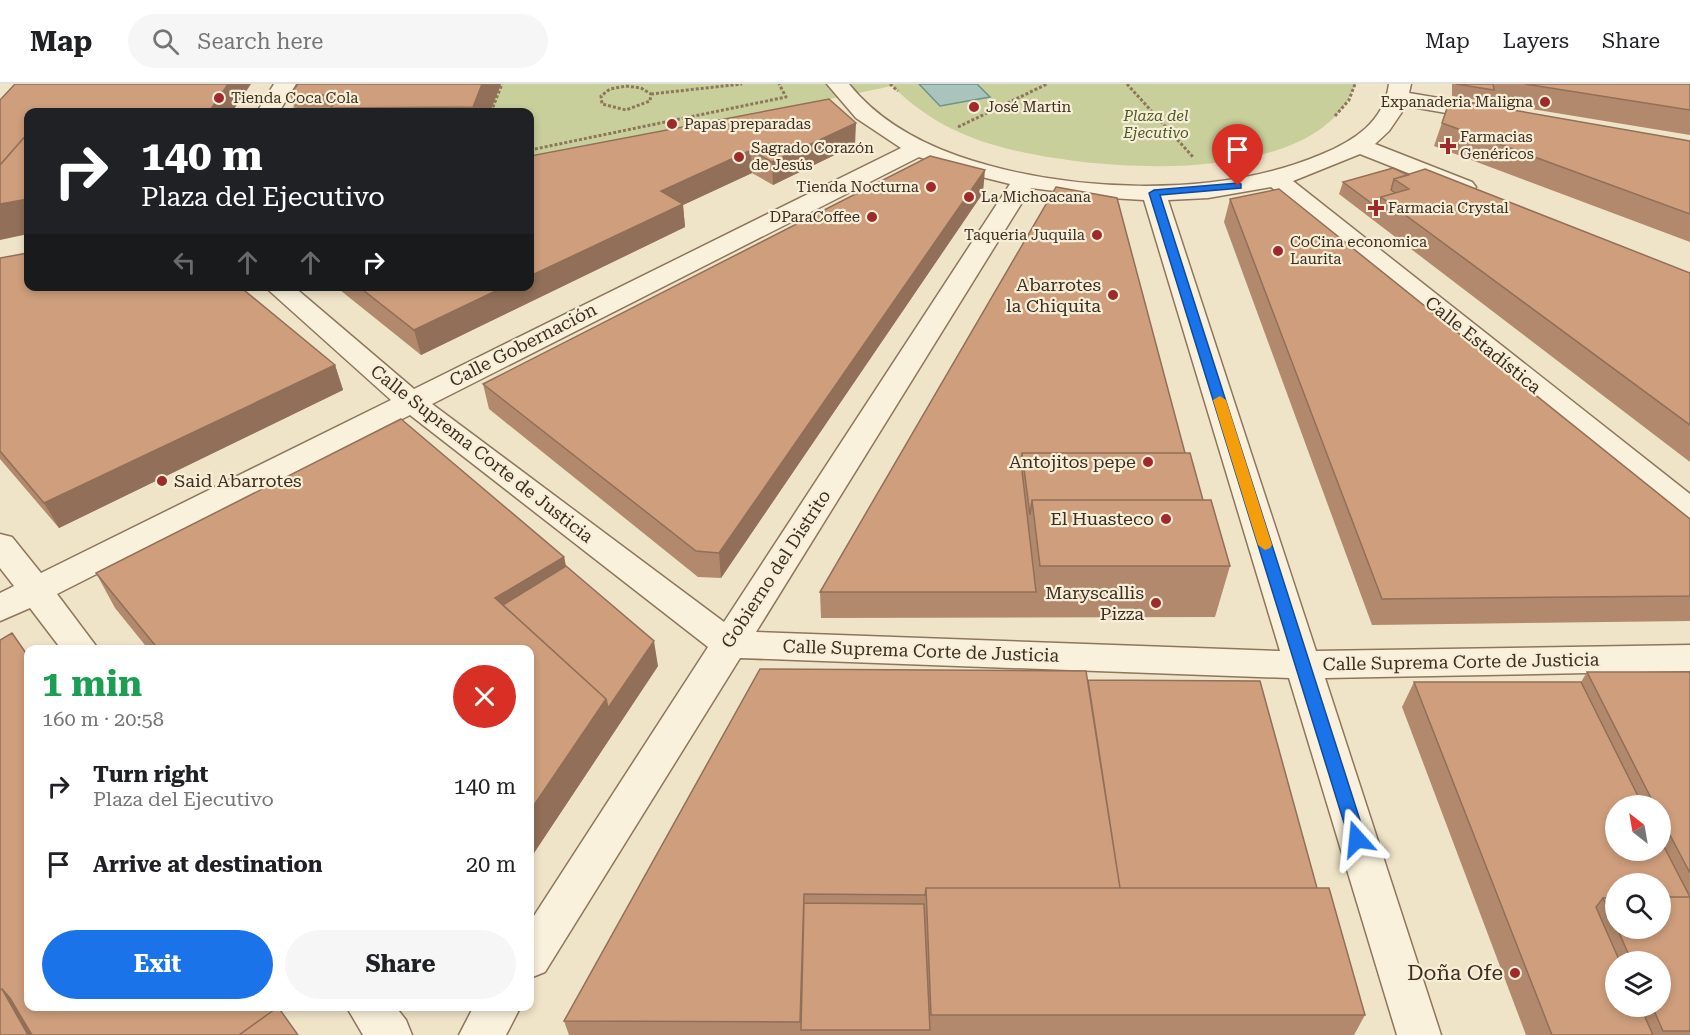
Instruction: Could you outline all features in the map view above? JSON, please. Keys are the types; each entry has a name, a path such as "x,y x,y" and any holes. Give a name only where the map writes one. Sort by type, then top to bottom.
{"street":[{"path":"270,108 285,84"},
{"path":"838,84 851,103 880,126 919,148 968,166 1024,180 1088,190 1154,193 1218,189 1276,179 1323,165 1360,146 1386,123 1399,91 1515,118"},
{"path":"828,107 851,103"},
{"path":"1360,146 1481,193"},
{"name":"Calle Gobernación","path":"0,608 919,148"},
{"name":"Calle Estadística","path":"1276,179 1690,510"},
{"name":"Gobierno del Distrito","path":"534,952 1024,180"},
{"path":"1154,193 1419,1035"},
{"name":"Calle Suprema Corte de Justicia","path":"283,291 410,401 728,644 1303,665 1690,658"},
{"path":"0,545 78,645"},
{"path":"372,1011 390,1035"},
{"path":"481,1035 496,1011"}],"path":[{"path":"493,108 502,84"},
{"path":"613,84 618,87"},
{"path":"651,94 650,101 638,108 621,110 602,104 600,100 605,92 618,87 642,88 651,94 742,84"},
{"path":"534,149 786,97 779,84"},
{"path":"890,84 901,94"},
{"path":"962,134 952,130 1047,84"},
{"path":"1127,84 1199,164"},
{"path":"1334,117 1349,100 1355,84"}],"green space":[{"name":"Plaza del Ejecutivo","path":"309,84 1355,84 1333,119 1295,143 1247,158 1193,165 1136,166 1081,162 994,145 965,135 939,122 915,106 892,86 534,160 534,108 292,108"}],"water":[{"path":"919,84 977,84 990,97 940,106"}],"building":[{"path":"15,84 228,84 212,108 24,108 24,138 0,165 0,100"},
{"path":"298,84 482,84 473,107 331,108 338,95 290,95"},
{"path":"1456,84 1493,84 1494,90"},
{"path":"1525,84 1690,84 1690,110"},
{"path":"829,99 856,123 772,162 751,150 661,191 683,204 534,274 534,155"},
{"path":"1450,99 1690,141 1690,214 1442,123"},
{"path":"24,138 24,200 0,204 0,165"},
{"path":"930,156 985,170 719,553 696,551 483,384"},
{"path":"1393,168 1408,175 1394,179 1391,190 1395,193 1381,197 1378,208 1343,182"},
{"path":"1425,169 1690,273 1690,425 1381,197 1409,189 1394,179"},
{"path":"1056,187 1117,198 1185,453 1022,453 1021,462 1036,592 820,592"},
{"path":"1279,189 1690,519 1690,596 1382,599 1230,199"},
{"path":"24,254 24,291 245,291 335,365 44,503 0,451 0,258"},
{"path":"364,291 496,291 414,330"},
{"path":"401,419 564,557 495,598 606,699 534,805 534,645 155,645 96,573"},
{"path":"1022,453 1190,453 1203,500 1032,500 1030,515"},
{"path":"1032,500 1211,500 1230,566 1040,566"},
{"path":"566,566 654,641 608,708 606,699 503,605"},
{"path":"12,633 24,650 24,1011 272,1011 239,1035 32,1035 10,998 2,989 0,990 0,640"},
{"path":"760,669 1086,671 1120,888 926,888 925,895 804,894 800,1022 564,1021"},
{"path":"1587,672 1690,672 1690,873 1671,837 1671,795 1649,795"},
{"path":"1088,680 1260,681 1317,888 1120,888"},
{"path":"1414,682 1581,682 1638,795 1605,795 1605,861 1671,860 1690,897 1671,897 1671,873 1605,873 1605,898 1596,907 1605,928 1605,939 1610,939 1615,951 1605,951 1605,1017 1645,1017 1653,1035 1552,1035"},
{"path":"926,888 1329,888 1365,1015 931,1015"},
{"path":"1671,897 1690,897 1690,1031 1663,1031 1657,1017 1671,1017 1671,951 1627,951 1622,939 1671,939"},
{"path":"804,903 924,904 930,1030 801,1030"},
{"path":"2,989 28,1035 0,1035 0,990"},
{"path":"272,1011 281,1011 298,1035 239,1035"}],"slow traffic":[{"path":"1220,400 1265,545"}],"place":[{"name":"Tienda Coca Cola","path":"219,98"},
{"name":"Expanaderia Maligna","path":"1545,102"},
{"name":"José Martin","path":"974,107"},
{"name":"Papas preparadas","path":"672,124"},
{"name":"Farmacias Genéricos","path":"1448,146"},
{"name":"Sagrado Corazón de Jesús","path":"739,157"},
{"name":"Tienda Nocturna","path":"931,187"},
{"name":"La Michoacana","path":"969,197"},
{"name":"Farmacia Crystal","path":"1376,208"},
{"name":"DParaCoffee","path":"872,217"},
{"name":"Taqueria Juquila","path":"1097,235"},
{"name":"CoCina economica Laurita","path":"1278,251"},
{"name":"Abarrotes la Chiquita","path":"1113,295"},
{"name":"Antojitos pepe","path":"1148,462"},
{"name":"Said Abarrotes","path":"162,481"},
{"name":"El Huasteco","path":"1166,519"},
{"name":"Maryscallis Pizza","path":"1156,603"},
{"name":"Doña Ofe","path":"1515,973"}],"route":[{"path":"1238,186 1154,193 1357,839"}]}
